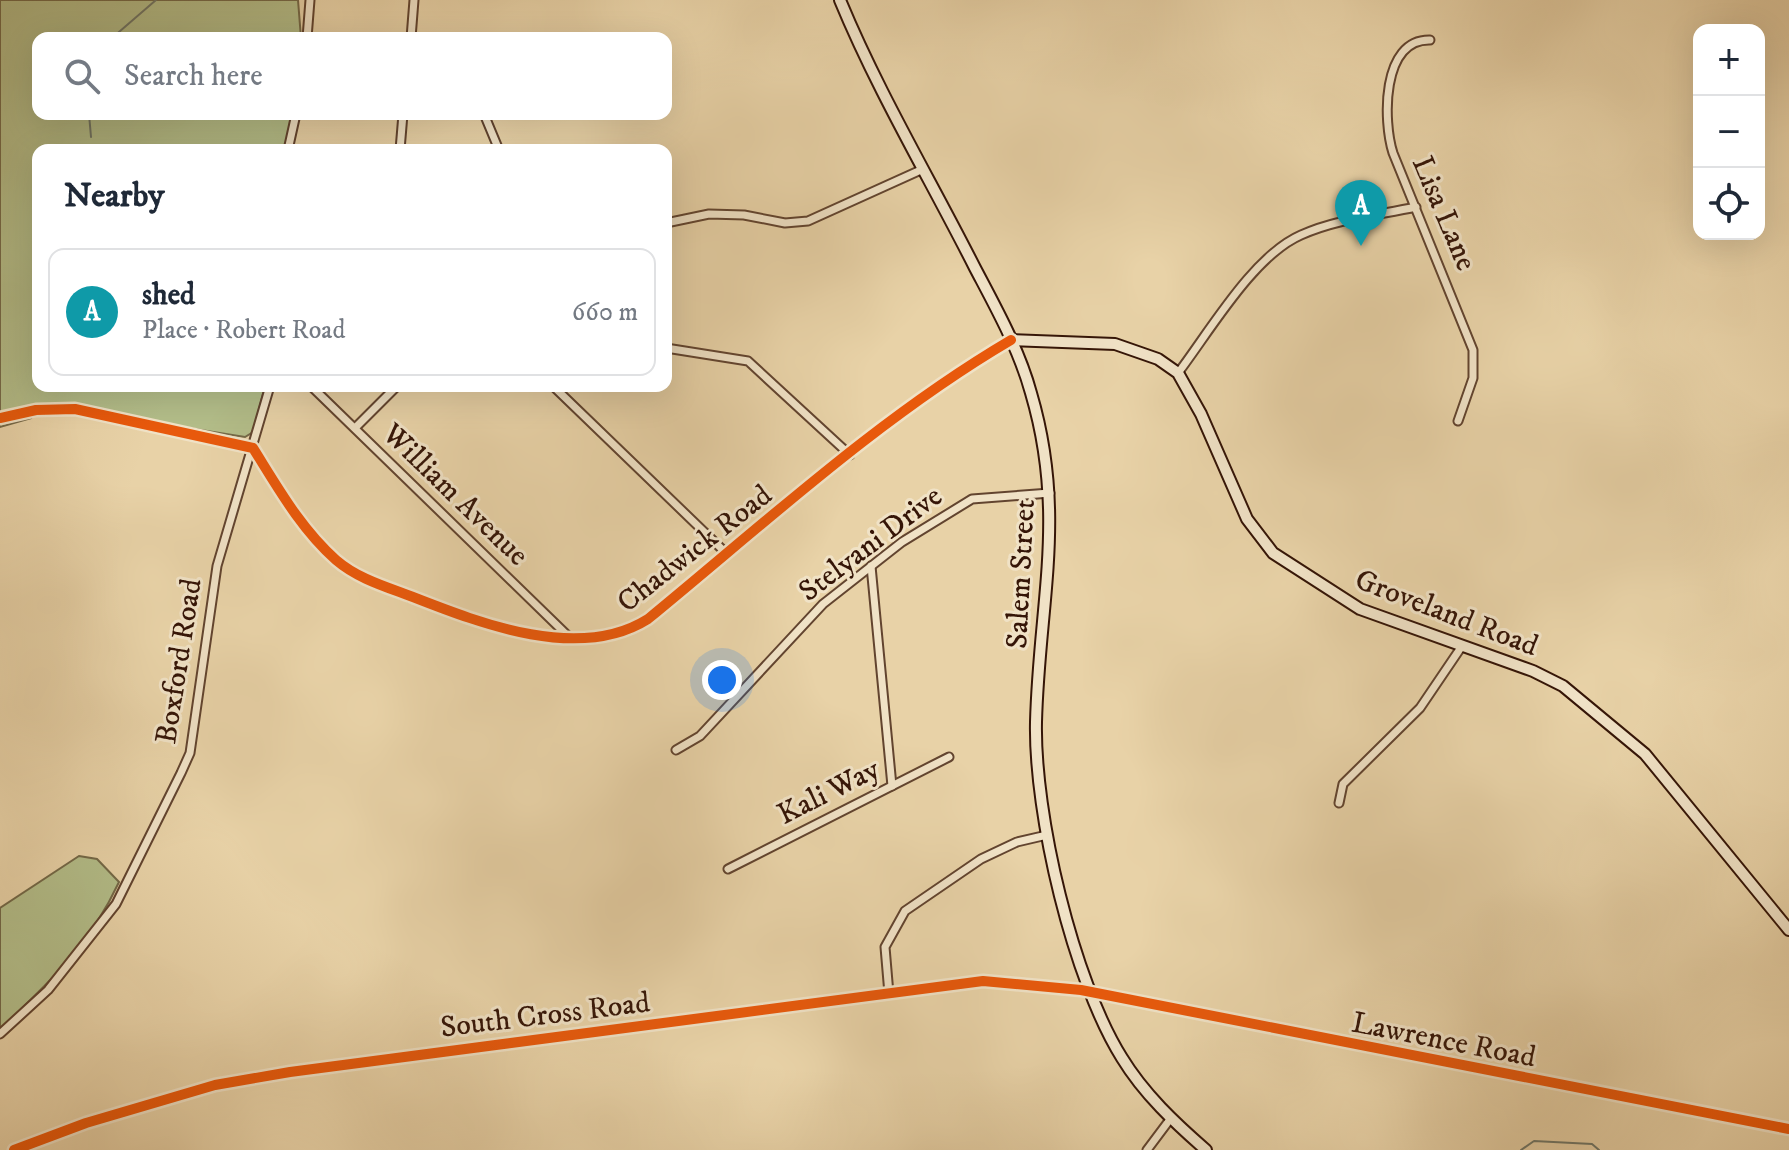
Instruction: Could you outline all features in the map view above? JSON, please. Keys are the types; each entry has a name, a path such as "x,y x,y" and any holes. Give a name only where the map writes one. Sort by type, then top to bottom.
{"main road":[{"name":"Salem Street","path":"840,0 1011,340 1031,392 1050,493 1050,564 1036,724 1047,835 1091,993 1121,1058 1171,1118 1206,1150"},
{"path":"1011,340 1115,344 1158,359 1178,373"},
{"name":"Groveland Road","path":"1178,373 1201,414 1247,519 1273,553 1360,609 1551,679 1620,731 1680,792 1789,930"}],"street":[{"path":"307,32 310,0"},
{"path":"411,32 414,0"},
{"name":"Lisa Lane","path":"1430,40 1415,42 1405,52 1392,76 1386,98 1388,138 1473,350 1473,378 1458,421"},
{"path":"289,144 295,120"},
{"path":"400,144 402,120"},
{"path":"486,120 496,144"},
{"path":"672,222 709,214 744,215 785,223 808,221 923,169"},
{"path":"1178,373 1258,268 1284,245 1316,230 1416,207"},
{"name":"Chadwick Road","path":"253,448 303,525 352,572 491,626 523,633 598,639 629,631 948,380 1011,340"},
{"path":"672,349 748,361 850,455"},
{"name":"Boxford Road","path":"0,1034 48,990 116,904 190,753 217,566 268,392"},
{"name":"William Avenue","path":"317,392 568,636"},
{"path":"355,428 391,392"},
{"path":"559,392 727,554"},
{"path":"0,418 36,410 75,409 253,448"},
{"name":"Stelyani Drive","path":"676,750 700,736 823,604 871,566 972,499 1050,493"},
{"path":"871,566 892,786"},
{"path":"1339,803 1343,784 1420,708 1462,646"},
{"name":"Kali Way","path":"728,869 949,757"},
{"path":"889,994 885,947 889,934 905,911 981,859 1017,842 1047,835"},
{"name":"South Cross Road","path":"14,1150 130,1109 249,1078 552,1035 983,981 1091,993"},
{"name":"Lawrence Road","path":"1091,993 1789,1129"},
{"path":"1147,1150 1171,1118"}],"green space":[{"path":"0,0 298,0 301,32 32,32 32,120 292,120 286,144 32,144 32,392 263,392 253,432 245,437 44,405 31,418 0,427"},
{"path":"79,856 97,859 119,882 82,944 52,979 0,1029 0,908"}],"waterway":[{"path":"119,32 156,0"},
{"path":"90,120 91,137"},
{"path":"1521,1150 1534,1141 1592,1144 1599,1150"}],"cycle path":[{"path":"0,418 36,410 75,409 253,448 312,535 336,560 354,572 373,582 500,627 562,638 592,638 621,632 648,619 869,437 1011,340"},
{"path":"14,1150 86,1123 215,1085 290,1072 983,981 1081,990 1789,1129"}],"place":[{"name":"shed","path":"1361,246"}]}
